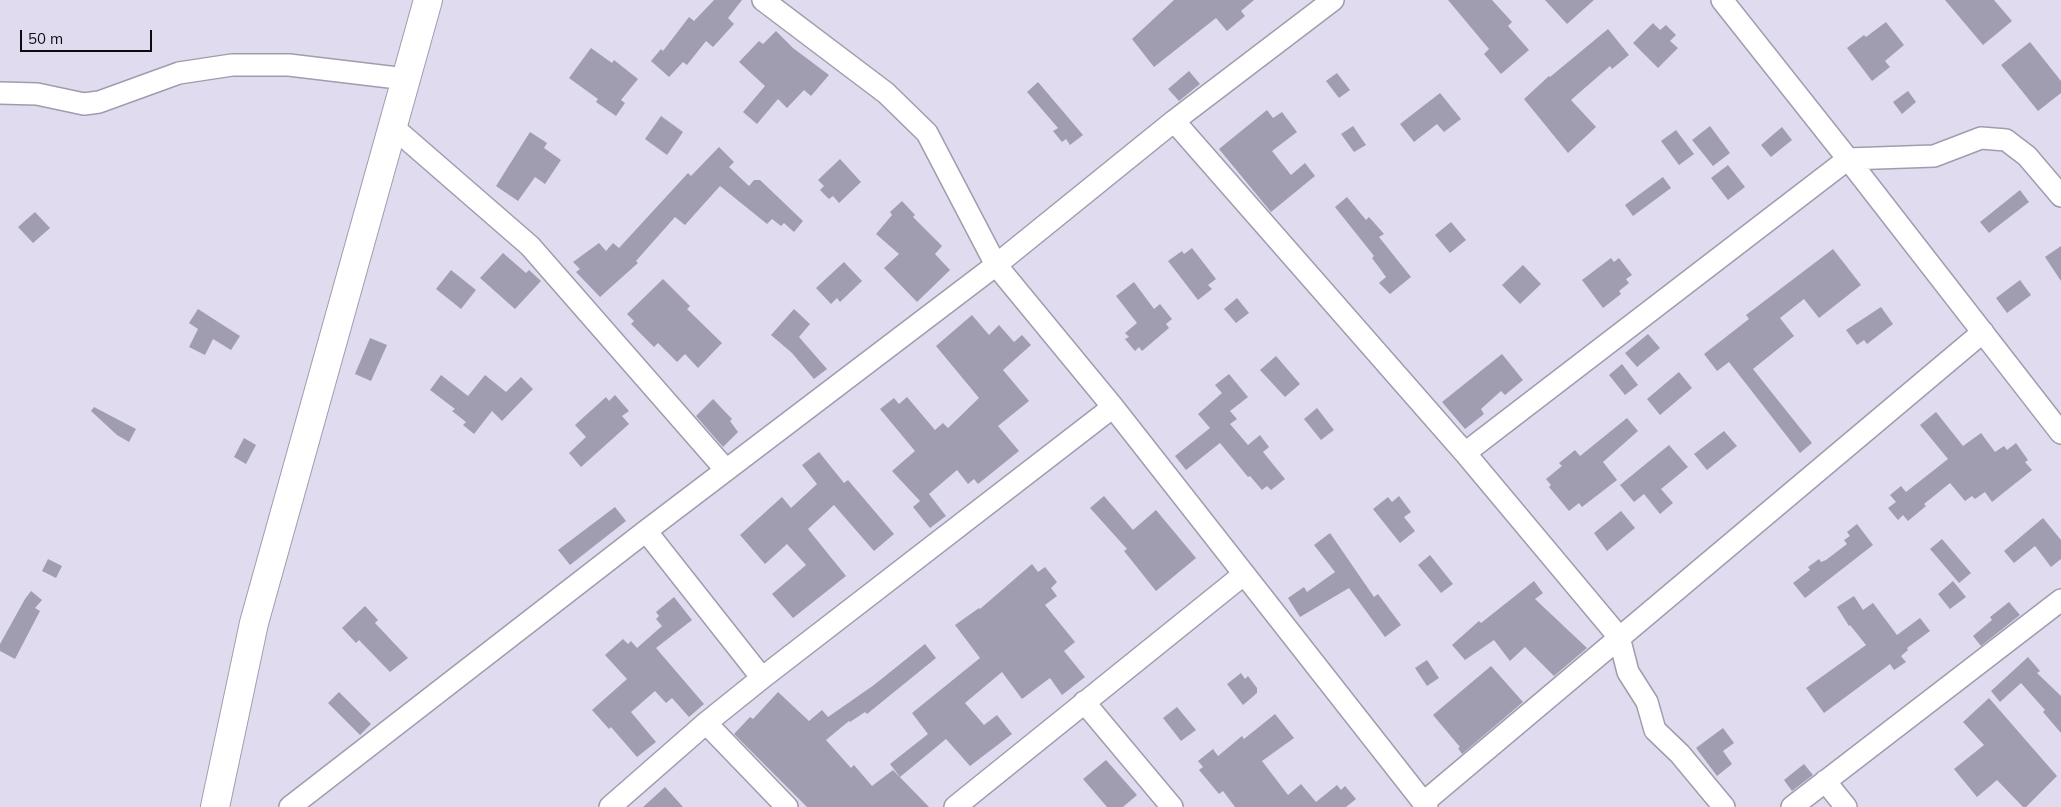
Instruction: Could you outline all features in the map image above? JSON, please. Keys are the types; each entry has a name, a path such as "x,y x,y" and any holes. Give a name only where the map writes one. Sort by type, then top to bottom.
{"street":[{"path":"215,807 254,623 428,0"},
{"path":"763,0 886,93 927,133 996,265 1113,407 1425,805 1619,637 1982,332"},
{"path":"290,807 646,531 996,265 1174,121 1333,0"},
{"path":"1722,0 1848,158 2061,432"},
{"path":"0,94 36,94 84,104 99,102 179,73 232,65 289,65 406,78"},
{"path":"1174,121 1465,453 1619,637 1628,672 1647,702 1656,730 1680,754 1724,807"},
{"path":"393,127 530,246 726,470"},
{"path":"1465,453 1848,158 1934,156 1981,138 2006,140 2027,156 2061,196"},
{"path":"610,807 706,723 762,678 1113,407"},
{"path":"646,531 762,678"},
{"path":"955,807 1243,575"},
{"path":"1792,807 2061,600"},
{"path":"1084,702 1172,807"},
{"path":"706,723 787,807"},
{"path":"1825,781 1846,807"}],"building":[{"path":"714,0 742,0 728,18 734,24 713,47 706,41 687,65 683,62 669,77 651,61 661,49 663,51 689,17 694,21"},
{"path":"1174,0 1254,0 1241,11 1245,16 1227,31 1216,18 1154,67 1132,39"},
{"path":"1448,0 1492,0 1512,22 1508,26 1529,50 1501,74 1484,54 1489,49"},
{"path":"1545,0 1594,0 1567,24"},
{"path":"1945,0 1994,0 2012,21 1983,45"},
{"path":"1886,22 1904,45 1885,61 1890,67 1872,81 1847,48"},
{"path":"1653,23 1660,30 1666,25 1676,35 1670,41 1678,48 1658,68 1633,43"},
{"path":"1608,29 1629,55 1612,69 1610,66 1571,100 1596,127 1568,153 1524,99 1549,76"},
{"path":"776,31 793,48 829,75 811,96 804,90 787,108 778,99 757,124 743,112 765,86 739,62 759,41 763,44"},
{"path":"2030,42 2061,81 2061,93 2038,111 2001,65"},
{"path":"591,48 612,63 614,60 638,79 621,100 625,103 616,116 596,102 598,99 569,78"},
{"path":"1189,71 1200,84 1179,101 1168,89"},
{"path":"1337,73 1350,90 1339,98 1326,81"},
{"path":"1038,82 1083,135 1070,145 1066,139 1062,142 1053,131 1058,128 1027,92"},
{"path":"1908,91 1916,102 1902,114 1893,102"},
{"path":"1440,93 1461,119 1444,132 1437,124 1414,142 1400,124"},
{"path":"1267,110 1273,118 1282,112 1297,132 1272,151 1291,175 1305,163 1315,176 1271,212 1219,149"},
{"path":"661,116 683,132 667,155 645,139"},
{"path":"1353,126 1366,145 1354,152 1341,134"},
{"path":"1710,126 1730,153 1713,166 1692,140"},
{"path":"1782,127 1792,140 1771,157 1761,145"},
{"path":"1676,130 1694,154 1679,165 1661,141"},
{"path":"530,132 547,143 544,148 561,160 545,184 535,177 518,201 496,186"},
{"path":"719,147 734,162 729,167 749,186 754,180 760,180 803,221 794,232 784,223 781,226 772,219 767,224 720,186 685,225 675,217 636,261 638,263 600,297 576,272 580,269 573,262 599,243 606,251 613,243 619,248 688,173 691,176"},
{"path":"840,159 861,182 839,203 833,196 829,199 820,190 824,186 818,180"},
{"path":"1728,165 1745,187 1728,200 1711,178"},
{"path":"1663,177 1671,188 1633,216 1625,205"},
{"path":"2020,190 2029,202 1989,233 1980,222"},
{"path":"1347,197 1366,220 1369,217 1384,234 1379,237 1411,277 1390,294 1379,283 1386,277 1372,258 1374,256 1335,207"},
{"path":"902,201 915,215 913,217 942,246 935,254 950,270 917,302 884,268 899,254 876,234 892,215 890,212"},
{"path":"35,212 50,228 33,243 18,227"},
{"path":"1451,222 1466,240 1450,253 1435,235"},
{"path":"2061,246 2061,281 2045,257"},
{"path":"1192,248 1216,279 1208,285 1212,289 1198,300 1168,261 1182,251 1184,254"},
{"path":"1833,249 1861,285 1819,318 1804,299 1780,318 1794,336 1753,369 1812,443 1800,453 1729,362 1717,371 1704,354 1749,319 1746,315"},
{"path":"503,253 526,273 529,270 541,281 515,309 480,278"},
{"path":"1611,258 1614,262 1619,258 1632,275 1626,279 1629,283 1619,291 1621,294 1603,308 1582,280"},
{"path":"844,262 862,281 840,302 837,298 831,304 816,288"},
{"path":"1523,265 1541,284 1520,304 1502,285"},
{"path":"451,270 476,290 461,309 436,289"},
{"path":"663,279 690,306 687,309 722,343 698,368 685,354 677,362 658,343 654,347 631,324 634,321 627,314"},
{"path":"2020,280 2031,295 2007,313 1996,298"},
{"path":"1134,282 1154,309 1160,304 1172,319 1166,324 1169,328 1142,351 1139,347 1135,351 1125,339 1129,337 1125,333 1137,323 1116,296"},
{"path":"1237,298 1249,313 1236,323 1224,309"},
{"path":"1881,307 1893,324 1867,344 1864,340 1857,345 1846,330"},
{"path":"198,309 240,336 231,350 213,339 205,355 189,347 198,329 189,323"},
{"path":"794,309 810,324 799,337 827,369 814,379 792,353 771,335"},
{"path":"972,315 989,335 999,325 1014,342 1022,335 1031,345 1003,370 1029,401 998,426 1019,451 978,484 974,479 968,484 957,470 929,494 946,516 930,528 913,507 920,501 892,471 915,451 880,409 894,398 899,404 907,397 935,430 943,423 948,428 979,398 936,346"},
{"path":"1648,334 1660,348 1637,367 1625,353"},
{"path":"370,338 387,345 371,381 355,374"},
{"path":"1502,354 1523,380 1505,395 1501,391 1481,409 1484,414 1465,429 1442,402"},
{"path":"1276,356 1300,384 1285,397 1260,370"},
{"path":"1622,364 1638,385 1625,395 1609,375"},
{"path":"1679,372 1692,388 1660,415 1647,399"},
{"path":"1229,374 1248,397 1230,411 1237,419 1230,424 1248,445 1260,435 1269,447 1263,452 1285,479 1271,490 1267,486 1262,490 1250,476 1248,477 1220,443 1186,470 1175,456 1210,428 1198,414 1222,393 1215,385"},
{"path":"441,375 468,396 485,375 506,392 521,377 533,389 502,421 492,411 474,434 463,425 466,422 452,411 455,409 430,390"},
{"path":"615,395 629,411 622,416 629,424 581,467 569,453 586,437 575,425 606,397 609,401"},
{"path":"713,399 732,419 730,421 738,432 723,447 696,416"},
{"path":"94,407 136,429 129,442 117,435 91,411"},
{"path":"1317,408 1334,430 1321,440 1304,419"},
{"path":"1936,412 1963,446 1981,433 1995,452 2004,446 2007,450 2016,443 2028,460 2025,462 2032,470 1992,502 1985,492 1975,499 1972,496 1965,501 1950,483 1924,504 1926,506 1908,521 1903,515 1898,520 1888,508 1896,502 1890,495 1901,486 1906,492 1948,459 1920,425"},
{"path":"1627,418 1638,431 1603,462 1617,480 1582,507 1579,503 1569,511 1549,487 1551,485 1546,479 1562,466 1559,463 1575,450 1580,456"},
{"path":"1724,431 1737,446 1707,470 1694,454"},
{"path":"244,438 256,445 246,464 234,457"},
{"path":"1669,445 1688,467 1661,489 1673,503 1660,514 1644,494 1634,502 1620,485"},
{"path":"819,452 844,483 848,480 894,534 874,551 834,505 808,529 846,576 793,618 772,594 806,565 787,544 765,564 740,535 782,497 791,508 817,484 802,465"},
{"path":"1104,496 1133,530 1156,510 1196,558 1156,591 1124,551 1127,549 1090,508"},
{"path":"1399,496 1411,512 1404,517 1415,531 1400,543 1373,509 1388,497 1392,502"},
{"path":"615,507 626,521 570,565 558,550"},
{"path":"1621,511 1635,528 1607,551 1594,533"},
{"path":"2043,518 2061,540 2061,559 2051,567 2035,546 2014,563 2004,551"},
{"path":"1857,524 1873,545 1805,598 1793,583 1810,570 1808,567 1819,559 1821,562 1826,560 1847,544 1844,540 1850,536 1847,532"},
{"path":"1330,533 1374,597 1378,594 1401,625 1385,637 1349,588 1300,617 1288,598 1304,587 1307,592 1335,572 1314,545"},
{"path":"1942,539 1971,573 1959,583 1930,549"},
{"path":"1430,555 1453,584 1441,593 1418,565"},
{"path":"48,559 62,566 56,578 42,571"},
{"path":"1032,564 1038,572 1045,567 1057,582 1051,588 1057,596 1045,605 1075,642 1064,651 1085,677 1062,695 1050,678 1022,699 1002,672 965,703 984,725 997,715 1012,734 970,766 946,739 900,777 890,764 928,734 912,713 980,658 955,625 980,609"},
{"path":"1534,581 1543,593 1535,599 1587,648 1554,676 1525,647 1510,661 1494,640 1465,660 1452,645 1479,621 1481,623"},
{"path":"1953,581 1966,597 1950,609 1938,594"},
{"path":"31,591 42,600 35,608 40,611 15,659 0,651 0,644"},
{"path":"1854,596 1863,610 1873,603 1897,635 1920,618 1930,631 1907,648 1908,650 1901,656 1906,662 1894,670 1890,664 1824,713 1806,688 1866,645 1849,626 1837,607"},
{"path":"674,597 692,620 656,648 704,704 689,717 672,698 666,703 655,691 631,712 656,742 637,757 611,727 609,729 592,710 627,679 605,655 623,639 628,644 631,641 637,648 662,626 656,619 659,616 656,612"},
{"path":"2009,602 2020,615 1981,646 1973,636 1992,620 1990,617"},
{"path":"365,606 378,620 375,623 408,658 390,672 359,640 356,643 342,628"},
{"path":"925,644 936,658 867,714 865,712 849,721 826,740 851,768 854,765 872,786 893,770 929,807 807,807 734,734 750,717 753,719 778,692 809,721 822,710 828,717 874,685"},
{"path":"2028,657 2040,671 2037,673 2061,696 2061,733 2043,712 2045,710 2021,683 2000,702 1991,691"},
{"path":"1427,660 1439,678 1427,686 1415,668"},
{"path":"1491,666 1523,702 1462,754 1458,748 1460,747 1433,715"},
{"path":"1241,673 1245,679 1248,676 1257,688 1257,693 1243,705 1227,684"},
{"path":"339,692 371,724 360,735 328,703"},
{"path":"1989,698 2057,776 2026,807 2023,807 1997,780 1977,797 1954,769 1984,745 1963,722"},
{"path":"1177,707 1196,730 1181,741 1163,718"},
{"path":"1275,714 1294,738 1262,761 1288,795 1301,784 1316,802 1337,785 1341,790 1345,786 1356,799 1346,807 1235,807 1223,791 1219,794 1199,770 1203,767 1198,761 1213,749 1218,756 1242,736 1244,739"},
{"path":"1723,728 1734,743 1723,751 1732,764 1717,776 1696,748"},
{"path":"1106,760 1137,795 1123,807 1107,807 1083,779"},
{"path":"1804,764 1813,775 1792,791 1784,780"},
{"path":"665,787 683,807 643,807"}]}
